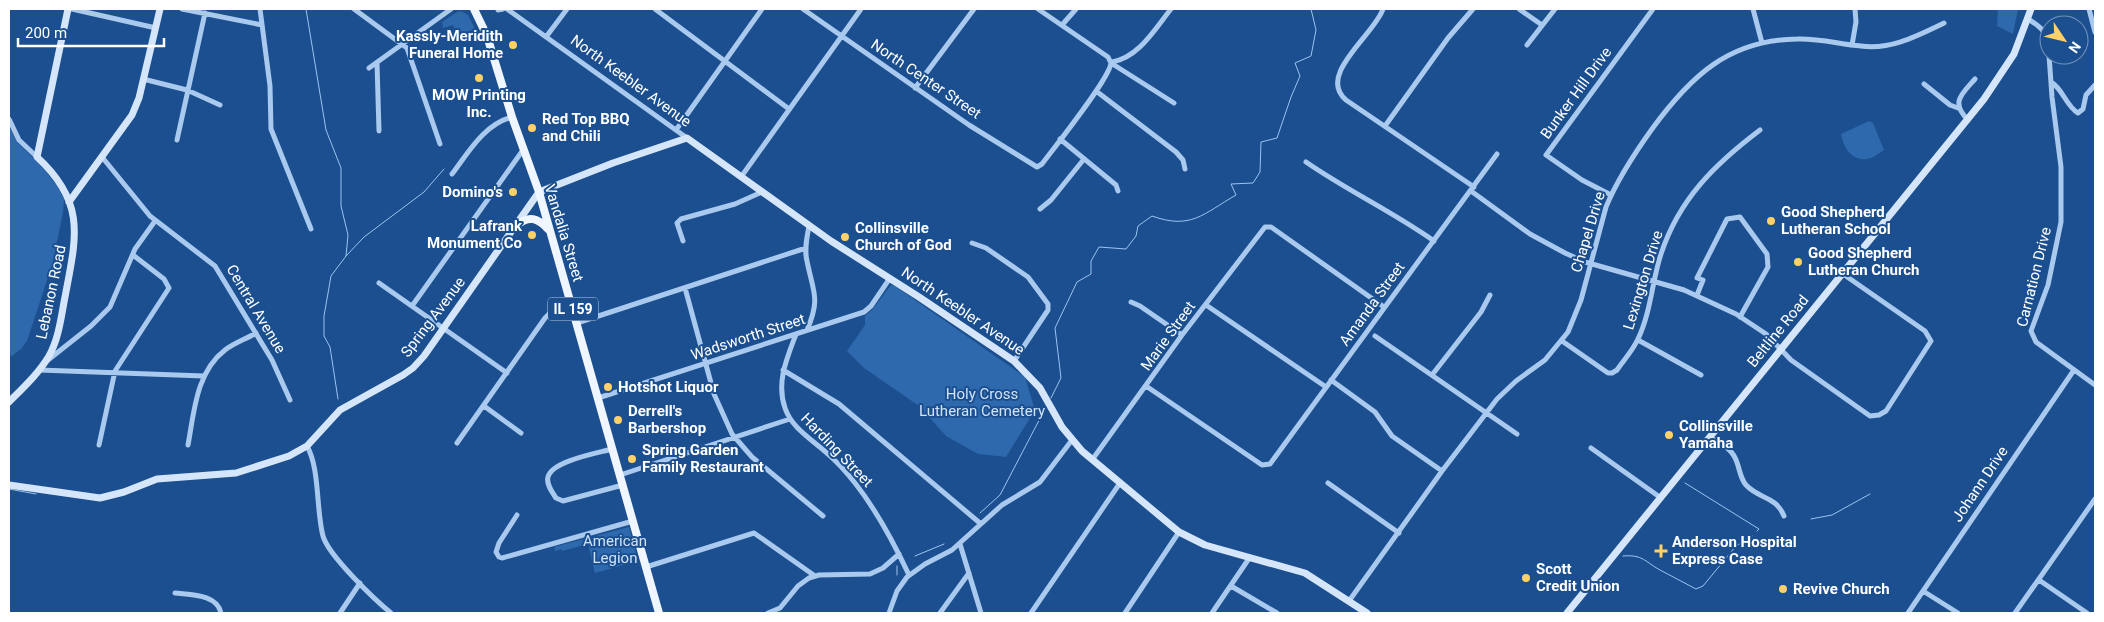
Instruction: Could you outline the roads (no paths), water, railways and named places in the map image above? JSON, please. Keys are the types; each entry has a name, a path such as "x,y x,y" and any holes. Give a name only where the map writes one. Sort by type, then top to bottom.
{"main road":[{"name":"Vandalia Street","path":"474,9 487,36 512,118 539,192 659,613"},
{"path":"517,225 523,219 530,218 540,222 550,231"}],"street":[{"path":"9,119 19,140 37,156 68,9"},
{"path":"72,9 156,28"},
{"path":"69,202 132,115 144,79 160,9"},
{"path":"182,9 262,25"},
{"path":"260,9 270,86 271,129 311,230"},
{"path":"354,9 403,44 409,52 440,144"},
{"path":"369,68 451,9"},
{"name":"North Keebler Avenue","path":"503,9 546,37 809,226 1014,361 1040,388 1072,440 1092,460 1179,532 1205,545 1305,573 1367,613"},
{"path":"546,37 567,9"},
{"path":"655,9 789,109"},
{"path":"662,14 666,9"},
{"path":"676,130 762,9"},
{"name":"North Center Street","path":"803,9 970,125 1037,167 1042,164 1060,139"},
{"path":"741,177 861,9"},
{"path":"916,88 974,9"},
{"path":"1038,9 1108,57 1111,63 1174,103"},
{"path":"1062,25 1076,9"},
{"path":"1111,63 1126,58 1137,51 1171,9"},
{"path":"1382,9 1340,70 1336,83 1342,96 1472,189 1530,234 1565,253 1591,264 1655,281 1697,295 1740,317 1766,334 1791,360 1870,416 1879,416 1886,411 1927,348 1931,341 1930,337 1925,331 1843,274"},
{"path":"1385,126 1448,38 1473,9"},
{"path":"1519,9 1542,25"},
{"path":"1527,45 1555,9"},
{"name":"Bunker Hill Drive","path":"1611,195 1582,180 1546,155 1653,9"},
{"path":"1753,9 1762,43"},
{"path":"1852,45 1856,22 1855,9"},
{"name":"Beltline Road","path":"1568,613 1968,120 2008,63 2031,9"},
{"path":"2089,9 2095,32"},
{"path":"177,140 204,13"},
{"path":"2028,19 2039,25"},
{"name":"Chapel Drive","path":"1349,601 1486,413 1506,390 1545,360 1562,341 1579,307 1606,207 1611,195 1635,152 1666,108 1685,87 1719,60 1744,48 1762,43 1807,39 1874,46 1896,43 1917,36 1944,23"},
{"path":"377,63 379,131"},
{"path":"1111,63 1096,91 1060,139 1116,184 1118,191"},
{"name":"Carnation Drive","path":"2050,65 2061,167 2061,222 2048,285 2031,331 2036,342 2095,385"},
{"path":"144,79 187,90 220,105"},
{"path":"1958,108 1960,96 1975,79"},
{"path":"2051,82 2057,86 2078,113 2083,109 2086,95 2095,85"},
{"path":"1924,84 1950,105 1958,108 1968,120"},
{"path":"1096,91 1176,152 1183,160 1185,168"},
{"path":"452,174 486,131 499,122 512,118"},
{"name":"Lexington Drive","path":"1562,341 1608,373 1612,374 1617,370 1638,340 1667,239 1696,189 1730,153 1760,130"},
{"path":"539,192 613,163 687,138"},
{"path":"412,306 523,150"},
{"name":"Amanda Street","path":"1146,386 1266,466 1272,462 1497,154"},
{"name":"Lebanon Road","path":"9,402 46,361 58,335 75,246 75,221 69,202 55,176 37,156"},
{"name":"Central Avenue","path":"102,158 155,221 215,266 281,377 290,400"},
{"path":"1040,208 1050,200 1084,159"},
{"path":"1306,162 1343,186 1397,216 1434,241"},
{"name":"Spring Avenue","path":"9,485 100,498 124,492 157,479 236,473 289,456 307,446 340,410 413,368 444,328 539,192"},
{"path":"683,241 677,223 681,219 735,204 762,192"},
{"path":"1697,295 1703,280 1697,278 1727,219 1740,217 1767,254 1768,267 1740,317"},
{"path":"46,361 91,326 110,307 133,255 155,221"},
{"path":"807,330 814,312 815,295 807,261 806,248 809,226"},
{"name":"Marie Street","path":"1092,460 1182,335 1264,227 1270,227 1384,307"},
{"path":"972,243 986,248 1028,277 1048,304 1048,310 1014,361"},
{"path":"577,323 806,248"},
{"path":"99,445 114,373 169,288 164,279 133,255"},
{"name":"Wadsworth Street","path":"598,398 868,310 890,278"},
{"path":"379,283 507,373"},
{"path":"685,288 719,407 735,439 752,457 823,516"},
{"path":"1432,375 1476,318 1490,295"},
{"path":"1131,302 1140,306 1182,335"},
{"path":"457,443 545,318 557,307 571,303"},
{"path":"1206,305 1326,386"},
{"path":"188,446 198,393 204,376 224,351 256,333"},
{"name":"Harding Street","path":"796,334 783,370 782,397 790,419 829,455 855,484 878,516 909,575"},
{"path":"1375,336 1517,434"},
{"path":"1638,340 1701,376"},
{"path":"39,370 204,376"},
{"path":"783,370 839,404 981,524"},
{"name":"Johann Drive","path":"1908,613 2074,370"},
{"path":"1331,380 1375,412 1392,436 1442,471"},
{"path":"484,406 521,433"},
{"path":"620,474 735,439 790,419"},
{"path":"1710,437 1732,453 1746,485 1759,495 1775,502 1780,507 1784,516"},
{"path":"889,613 897,591 909,575 960,544 1002,505 1040,482 1072,440"},
{"path":"307,446 313,463 324,539 331,551 391,613"},
{"path":"1591,448 1661,498"},
{"path":"612,449 556,466 549,474 548,484 556,498 563,501 622,485"},
{"path":"1031,613 1120,483"},
{"path":"1328,483 1399,533"},
{"path":"2014,613 2095,499"},
{"path":"517,515 496,552 499,557 502,558 633,522"},
{"path":"1125,613 1179,532"},
{"path":"646,567 754,533 816,576"},
{"path":"960,544 981,613"},
{"path":"768,613 782,605 804,582 816,576 870,574 889,564 899,554"},
{"path":"1212,613 1250,557"},
{"path":"940,613 969,573"},
{"path":"2039,580 2088,613"},
{"path":"340,613 360,583"},
{"path":"1231,586 1277,613"},
{"path":"1923,591 1958,613"},
{"path":"175,593 194,594 209,599 218,606 221,613"}],"waterway":[{"path":"306,9 326,130 341,168 341,206 348,235 346,256 331,276 324,316 324,336 330,347 338,399"},
{"path":"1051,398 1061,378 1055,328 1077,282 1091,274 1091,261 1099,247 1126,249 1136,236 1138,226 1152,216 1165,220 1187,221 1205,214 1236,195 1231,184 1253,183 1260,172 1261,142 1277,138 1300,76 1295,63 1311,56 1316,30 1311,9"},
{"path":"346,256 364,237 424,192 444,169"},
{"path":"980,513 1000,495 1046,407"},
{"path":"1685,483 1759,529 1757,531"},
{"path":"9,489 36,494"},
{"path":"1811,519 1832,515 1870,494"},
{"path":"1623,556 1640,557 1696,589 1703,586 1736,546 1752,536"},
{"path":"915,556 944,544"},
{"path":"897,566 897,575"}],"place":[{"name":"Kassly-Meridith Funeral Home","path":"513,45"},
{"name":"MOW Printing Inc.","path":"479,78"},
{"name":"Red Top BBQ and Chili","path":"532,128"},
{"name":"Domino's","path":"513,192"},
{"name":"Good Shepherd Lutheran School","path":"1771,221"},
{"name":"Lafrank Monument Co","path":"532,235"},
{"name":"Collinsville Church of God","path":"845,237"},
{"name":"Good Shepherd Lutheran Church","path":"1798,262"},
{"name":"Hotshot Liquor","path":"608,387"},
{"name":"Derrell's Barbershop","path":"618,420"},
{"name":"Collinsville Yamaha","path":"1669,435"},
{"name":"Spring Garden Family Restaurant","path":"632,459"},
{"name":"Anderson Hospital Express Case","path":"1661,551"},
{"name":"Scott Credit Union","path":"1526,578"},
{"name":"Revive Church","path":"1783,589"}],"park label":[{"name":"Holy Cross Lutheran Cemetery","path":"982,402"},
{"name":"American Legion","path":"615,550"}]}
